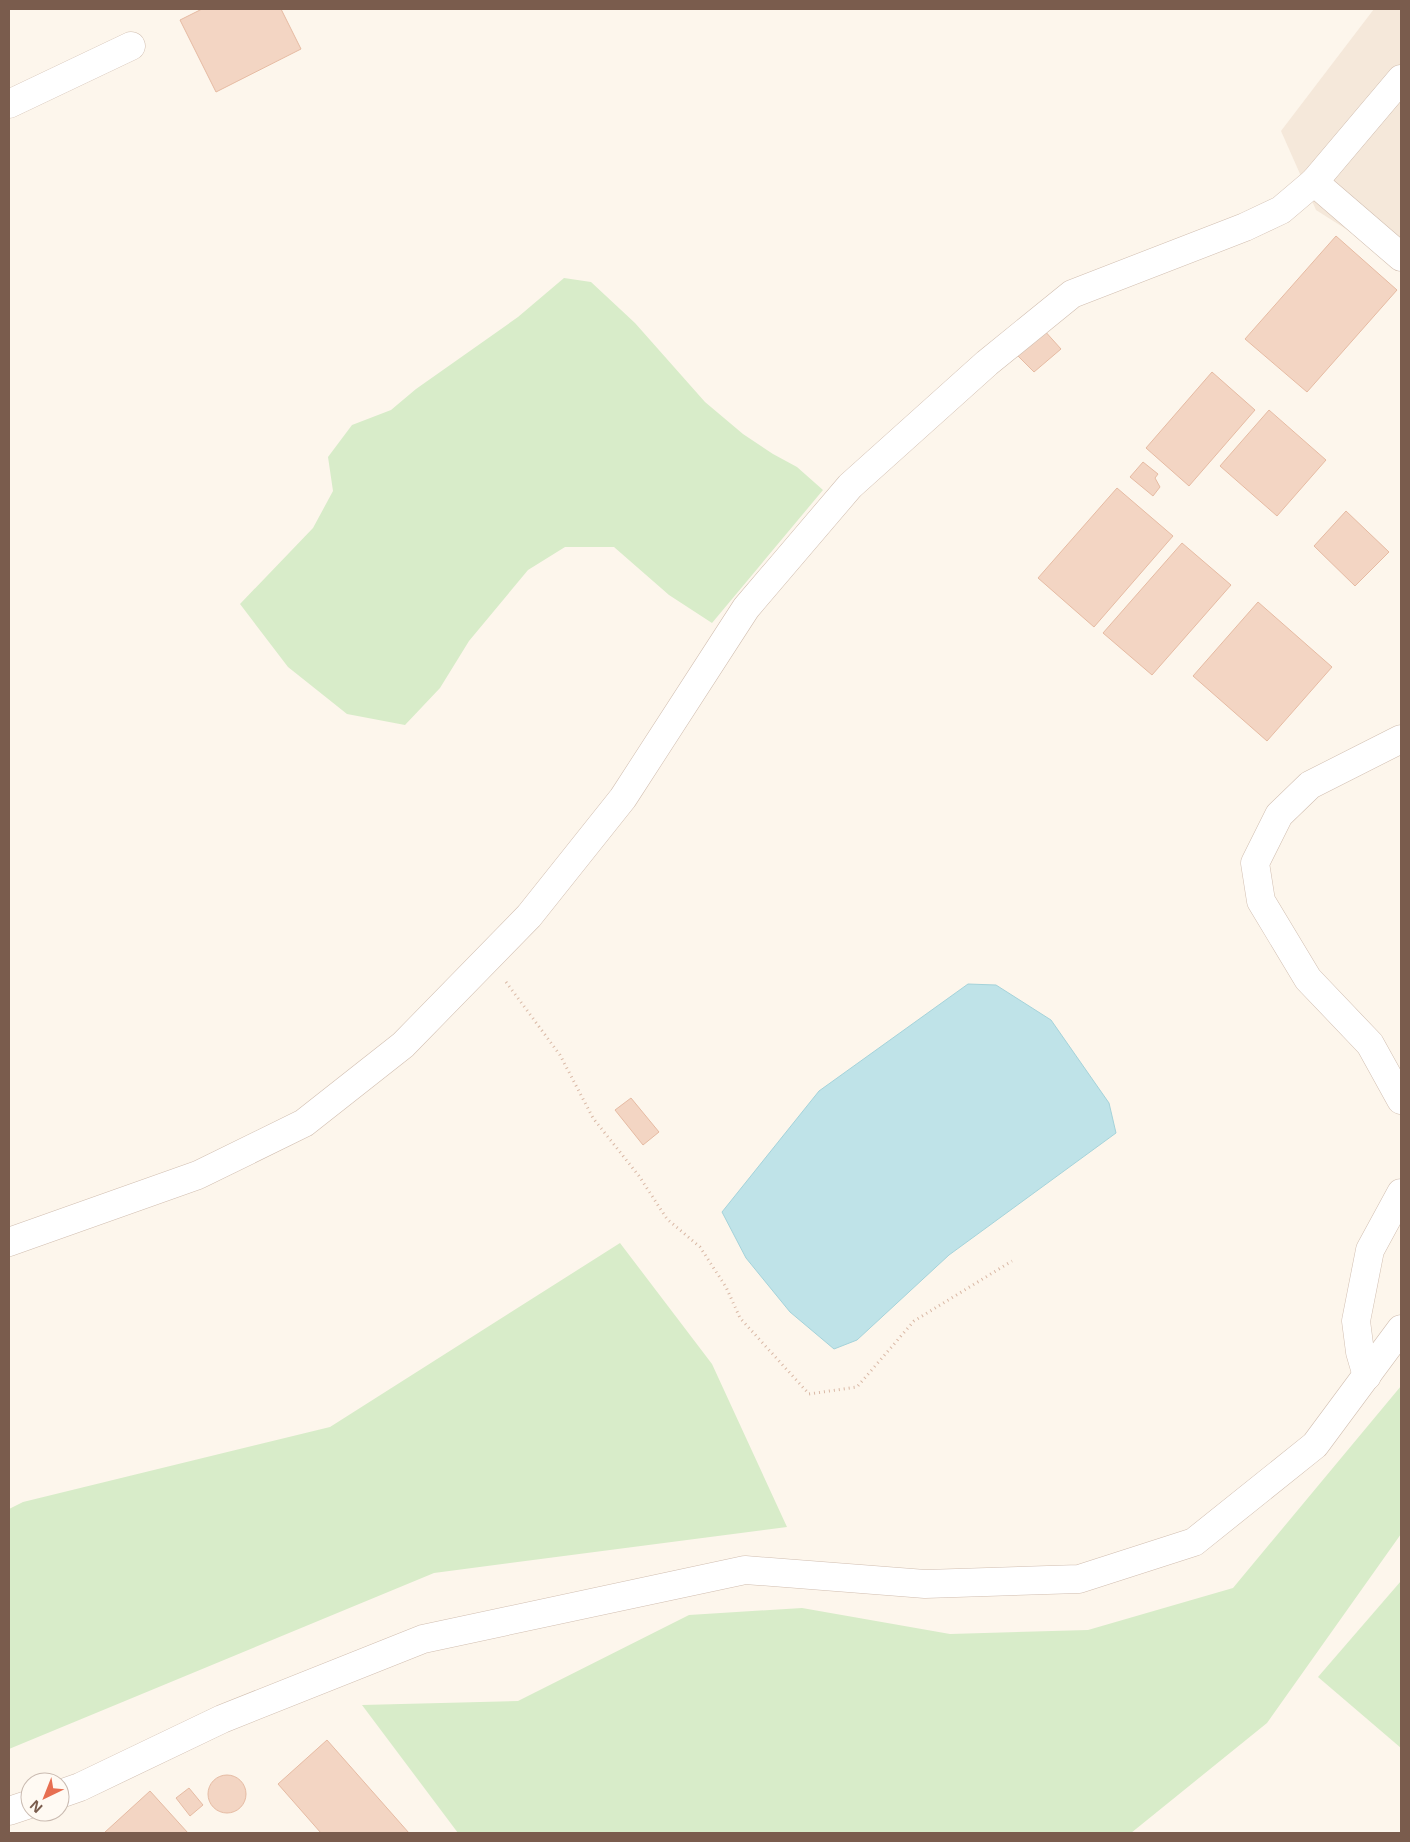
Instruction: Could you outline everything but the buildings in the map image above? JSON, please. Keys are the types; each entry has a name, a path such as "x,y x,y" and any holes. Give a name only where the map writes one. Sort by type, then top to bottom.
{"street":[{"path":"9,104 131,46"},
{"path":"9,1242 198,1175 304,1123 403,1045 529,916 623,798 746,608 850,486 988,363 1072,294 1245,227 1281,210 1314,182 1401,79"},
{"path":"1314,182 1401,257"},
{"path":"1401,739 1310,785 1279,815 1255,863 1261,901 1308,980 1370,1044 1401,1100"},
{"path":"1367,1376 1360,1352 1356,1321 1370,1250 1401,1193"},
{"path":"70,1790 222,1719 424,1639 745,1570 925,1584 1079,1579 1194,1542 1315,1445 1401,1329"}],"path":[{"path":"487,959 521,1000 560,1055 593,1118 639,1176 667,1219 700,1247 726,1287 740,1318 809,1394 857,1387 914,1321 1012,1261"}],"shaded area":[{"path":"1374,9 1401,9 1401,264 1316,210 1281,131"}],"green space":[{"path":"564,278 591,282 635,323 705,402 743,434 797,467 823,490 712,623 669,595 614,547 565,547 528,570 469,641 440,688 405,725 347,714 288,667 240,604 313,528 333,491 328,457 352,425 391,410 416,389 518,317"},
{"path":"620,1243 712,1364 787,1527 434,1573 9,1749 9,1509 23,1502 330,1427"},
{"path":"1401,1386 1401,1534 1267,1723 1131,1833 458,1833 362,1705 518,1701 689,1615 802,1608 950,1634 1088,1630 1233,1588"},
{"path":"1401,1581 1401,1748 1318,1677"}],"water":[{"path":"968,984 996,985 1051,1020 1109,1103 1116,1133 949,1255 857,1340 834,1349 790,1312 746,1258 722,1212 819,1091"}]}
